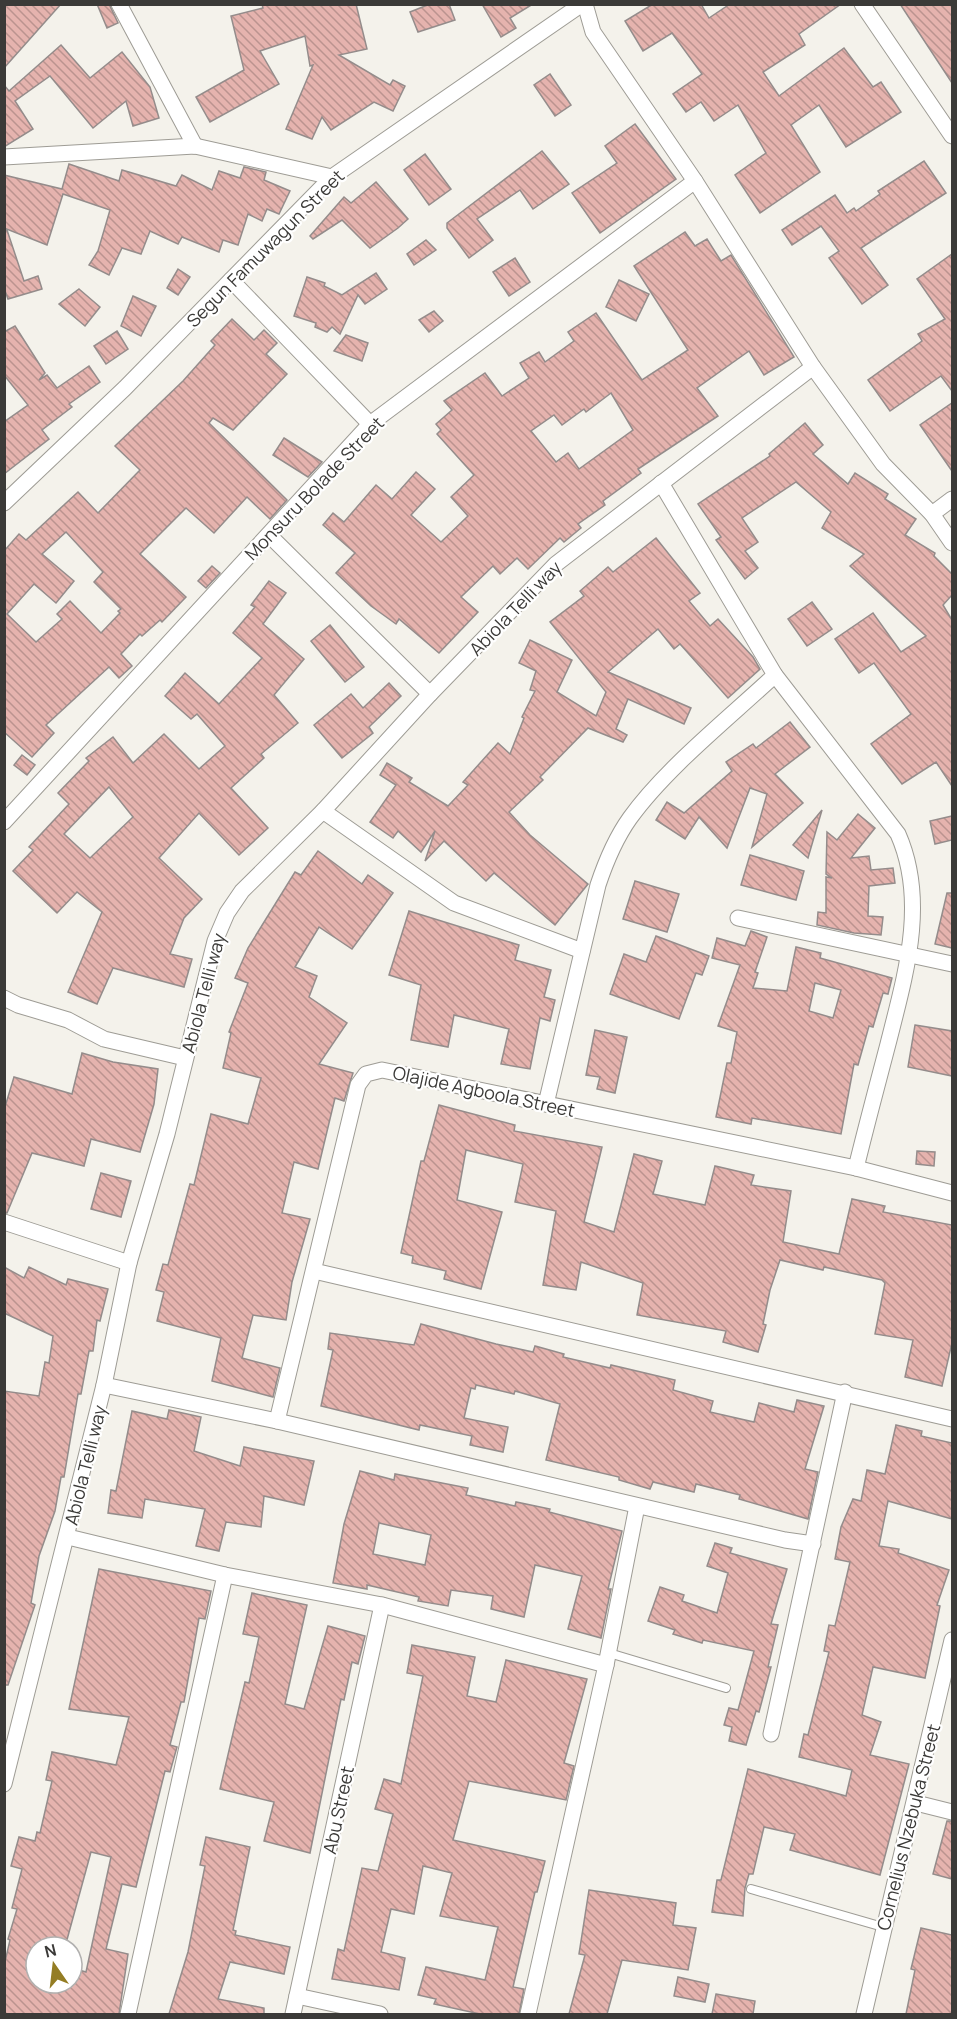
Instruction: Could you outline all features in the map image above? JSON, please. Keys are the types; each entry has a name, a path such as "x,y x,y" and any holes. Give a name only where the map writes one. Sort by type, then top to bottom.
{"street":[{"path":"119,4 195,146"},
{"path":"584,4 593,32 695,181 813,367 883,464 933,514 952,543"},
{"name":"Segun Famuwagun Street","path":"4,503 125,388 332,177 584,4"},
{"path":"862,4 947,116 952,136"},
{"path":"4,157 195,146 332,177"},
{"name":"Monsuru Bolade Street","path":"4,822 370,424 695,181"},
{"path":"231,280 370,424"},
{"name":"Abiola Telli way","path":"4,1784 68,1537 104,1385 129,1263 167,1134 215,940 227,913 243,891 323,811 430,694 556,564 813,367"},
{"path":"661,483 775,675 898,834 908,857 912,877 911,956 855,1168"},
{"path":"933,514 952,499"},
{"path":"269,535 430,694"},
{"path":"546,1104 598,885 610,852 629,820 650,794 775,675"},
{"path":"323,811 454,903 582,951"},
{"path":"738,918 952,964"},
{"path":"4,998 18,1005 68,1020 104,1039 185,1058"},
{"name":"Olajide Agboola Street","path":"276,1421 358,1084 366,1074 382,1070 855,1168 952,1193"},
{"path":"4,1222 129,1263"},
{"path":"314,1271 845,1392 952,1419"},
{"path":"104,1385 276,1421 637,1506 813,1544"},
{"path":"771,1734 845,1392"},
{"path":"528,2014 608,1659 637,1506"},
{"path":"68,1537 225,1575 382,1605 608,1659"},
{"path":"128,2014 225,1575"},
{"name":"Abu Street","path":"293,2014 382,1605"},
{"name":"Cornelius Nzebuka Street","path":"864,2014 883,1927 916,1803 952,1640"},
{"path":"916,1803 952,1812"},
{"path":"297,1996 380,2014"}],"lane":[{"path":"608,1659 726,1688"},
{"path":"751,1889 883,1927"}],"building":[{"path":"4,4 61,4 4,68"},
{"path":"97,4 109,4 118,23 107,28"},
{"path":"262,4 356,4 367,49 339,55 390,85 393,80 405,86 393,111 374,102 331,130 322,117 312,139 286,129 313,65 310,66 305,36 260,51 279,84 210,122 196,97 244,70 231,16 263,8"},
{"path":"430,4 449,4 455,20 418,32 410,12"},
{"path":"482,4 533,4 510,18 516,28 501,37"},
{"path":"653,4 701,4 709,18 730,4 841,4 799,34 805,45 763,72 779,96 844,48 873,87 881,82 901,112 846,147 819,105 791,125 820,172 760,213 735,175 766,153 738,105 714,121 701,102 686,112 673,94 702,74 672,33 643,51 625,21"},
{"path":"900,4 952,4 952,83"},
{"path":"61,45 90,78 122,52 150,87 159,118 133,126 126,101 93,128 50,76 15,101 33,129 4,147 4,85 9,91"},
{"path":"550,74 571,105 555,116 534,85"},
{"path":"635,124 676,179 600,233 572,193 617,163 605,146"},
{"path":"542,151 569,184 533,209 520,190 477,219 493,240 469,258 447,228 447,223"},
{"path":"425,154 451,189 429,205 404,170"},
{"path":"924,161 946,193 861,248 888,285 862,304 829,258 839,251 821,226 792,245 782,230 835,195 847,213 854,208 856,211 880,194 878,191"},
{"path":"69,164 119,181 122,170 176,186 182,175 212,190 219,171 240,178 244,167 266,172 264,180 290,191 279,214 267,209 262,221 248,214 238,245 223,240 219,252 182,237 178,244 150,231 141,254 122,248 109,275 89,265 98,251 110,210 63,194 47,245 4,228 4,175 62,189"},
{"path":"376,182 408,219 398,228 370,248 342,220 313,239 310,236 344,197 351,203"},
{"path":"4,230 7,230 24,281 38,276 42,289 8,299 4,288"},
{"path":"685,232 695,246 707,239 721,261 731,255 794,357 764,375 749,351 697,388 718,416 638,469 641,473 603,501 605,505 578,524 581,528 564,542 560,538 528,569 517,558 500,574 493,566 461,597 478,612 439,653 399,619 396,624 371,606 336,573 355,553 323,525 333,513 344,522 376,485 392,499 416,472 435,489 411,515 441,542 468,516 451,497 474,475 437,434 441,430 436,424 452,410 444,401 485,373 502,396 529,378 520,363 539,352 545,362 574,341 568,332 596,313 642,380 688,350 634,266","holes":["611,393 633,430 579,469 568,453 556,462 531,431 554,415 562,425 584,409 586,412"]},
{"path":"426,240 436,250 414,265 407,254"},
{"path":"952,254 952,391 941,376 890,411 868,380 922,341 918,334 945,319 917,279"},
{"path":"515,258 530,282 509,296 493,272"},
{"path":"178,269 190,277 178,295 167,288"},
{"path":"376,273 387,289 365,304 358,295 340,334 332,327 327,332 315,327 316,323 294,316 307,277 325,283 324,286 342,295"},
{"path":"619,280 649,294 636,321 606,307"},
{"path":"79,289 100,307 85,326 59,304"},
{"path":"133,296 156,306 141,336 121,326"},
{"path":"434,311 443,321 429,332 419,320"},
{"path":"232,319 254,340 264,330 277,343 266,354 287,374 233,430 213,418 209,423 287,500 270,519 247,497 214,533 186,508 140,554 186,597 162,622 160,620 142,636 140,634 121,654 132,666 119,678 109,667 46,725 54,733 32,757 4,732 4,551 19,534 26,540 78,492 98,513 140,470 115,446 183,381 215,345 211,341","holes":["66,532 103,572 94,582 121,609 101,633 70,601 57,614 62,619 36,642 7,614 34,584 56,603 74,581 42,554"]},
{"path":"15,326 45,373 39,380 47,375 57,388 89,366 100,382 69,404 72,407 42,430 49,439 4,474 4,422 28,405 4,375 4,332"},
{"path":"117,331 128,349 106,364 94,346"},
{"path":"346,335 368,343 362,361 334,351"},
{"path":"952,403 952,471 920,425"},
{"path":"805,423 823,445 813,454 848,484 855,473 888,494 885,499 916,519 905,535 935,553 934,556 952,574 952,595 943,605 952,620 952,786 936,762 902,784 871,744 911,714 874,663 859,673 835,639 873,613 901,652 926,636 850,566 864,554 822,528 831,512 796,482 742,518 758,542 745,551 758,568 745,579 716,540 721,537 698,504 770,456 769,454"},
{"path":"284,438 322,462 308,477 273,455"},
{"path":"656,538 700,593 689,601 710,626 718,619 753,657 760,669 728,698 680,644 674,649 658,629 608,672 691,708 684,724 628,699 616,729 627,735 623,742 588,728 540,777 543,780 509,812 530,835 588,884 555,925 494,873 486,881 444,841 425,861 435,831 421,852 398,831 393,838 370,822 396,785 380,775 387,763 412,778 409,782 448,806 468,785 463,782 498,743 510,754 524,718 522,717 535,691 530,690 536,671 519,663 530,640 572,660 557,692 596,716 606,692 550,622 584,596 580,591 608,567 613,572"},
{"path":"212,566 220,573 206,588 198,581"},
{"path":"269,581 286,593 263,624 304,659 274,695 298,723 261,754 264,758 231,788 268,828 239,855 199,813 159,858 202,899 184,918 170,954 192,959 184,987 113,968 97,1004 68,992 102,912 77,892 57,913 13,871 33,850 29,847 69,804 58,793 89,761 86,758 113,737 133,763 164,734 199,769 225,746 197,714 191,719 165,696 185,673 219,704 262,658 233,633 255,607 251,605","holes":["109,787 133,817 90,858 64,834"]},
{"path":"812,602 832,629 807,646 788,619"},
{"path":"330,625 364,667 345,682 311,641"},
{"path":"389,683 401,696 369,727 373,733 342,758 314,725 351,694 363,708"},
{"path":"790,722 810,747 775,774 803,803 752,847 767,794 750,788 727,848 699,817 685,839 656,820 667,802 684,813 732,771 726,762 753,744 756,748"},
{"path":"22,755 35,765 27,775 14,765"},
{"path":"822,810 808,858 793,845"},
{"path":"858,814 875,828 851,858 869,856 871,870 893,868 895,883 869,886 868,916 883,917 881,935 854,933 817,925 818,912 826,913 826,877 832,878 826,874 827,832 837,840"},
{"path":"952,816 952,840 935,844 930,821"},
{"path":"318,851 362,884 368,875 393,893 352,949 319,927 295,967 317,976 309,997 347,1023 319,1064 353,1073 344,1101 335,1098 318,1169 294,1162 282,1213 310,1219 292,1282 286,1320 253,1315 242,1358 280,1368 273,1397 212,1381 221,1338 157,1321 164,1292 156,1290 163,1264 168,1265 190,1184 194,1185 211,1114 248,1124 261,1078 223,1068 231,1033 229,1032 248,983 235,978 248,948 295,872 301,875"},
{"path":"750,855 804,871 796,900 741,885"},
{"path":"635,881 679,894 667,932 623,919"},
{"path":"947,893 952,893 952,948 935,944"},
{"path":"409,911 519,945 515,960 551,970 544,997 555,1000 550,1021 540,1018 530,1069 501,1064 509,1029 454,1015 448,1047 411,1040 421,985 389,975"},
{"path":"751,931 767,937 755,972 758,973 753,988 787,991 796,947 821,953 820,958 892,978 888,994 883,993 873,1027 869,1026 858,1065 854,1064 841,1134 752,1118 751,1124 716,1117 727,1063 731,1063 737,1032 718,1026 740,965 712,958 717,938 745,946","holes":["815,983 841,990 833,1018 809,1011"]},
{"path":"656,936 709,956 702,975 696,973 679,1019 610,994 624,954 646,962"},
{"path":"915,1025 952,1031 952,1076 908,1067"},
{"path":"595,1030 627,1037 615,1093 597,1089 600,1077 586,1075"},
{"path":"82,1053 113,1062 158,1069 154,1104 140,1152 91,1139 84,1166 32,1153 7,1213 4,1213 4,1110 14,1077 72,1094"},
{"path":"439,1105 515,1125 514,1131 602,1147 584,1222 614,1232 634,1154 662,1161 653,1194 705,1205 715,1166 754,1175 751,1185 791,1191 783,1242 839,1254 852,1199 885,1206 883,1212 952,1225 952,1343 942,1386 905,1377 913,1340 875,1334 885,1283 882,1280 780,1260 770,1290 763,1324 766,1325 758,1352 723,1342 726,1331 637,1315 643,1283 581,1262 576,1290 543,1285 556,1211 515,1202 523,1164 466,1150 457,1200 502,1212 481,1289 444,1279 446,1271 412,1263 413,1256 401,1253 421,1161 424,1161"},
{"path":"917,1151 935,1152 934,1166 916,1164"},
{"path":"101,1173 131,1181 121,1217 91,1209"},
{"path":"4,1267 24,1278 29,1267 66,1285 68,1279 108,1289 100,1321 97,1320 93,1351 89,1351 81,1394 78,1394 64,1477 61,1477 55,1511 39,1556 31,1603 35,1605 8,1685 4,1685 4,1391 39,1396 45,1362 49,1363 53,1336 4,1313"},
{"path":"421,1324 496,1344 533,1352 535,1346 564,1354 563,1357 610,1368 611,1365 675,1380 673,1390 713,1401 710,1412 754,1422 759,1403 794,1412 797,1400 824,1406 805,1469 818,1472 808,1519 739,1499 740,1495 696,1484 694,1492 653,1482 650,1489 619,1480 619,1477 546,1460 560,1404 515,1391 514,1394 476,1385 475,1389 471,1388 464,1418 508,1427 503,1452 470,1445 472,1436 420,1425 419,1430 321,1406 333,1350 328,1349 330,1333 414,1345"},
{"path":"169,1410 201,1417 194,1451 240,1466 244,1447 314,1461 304,1505 264,1496 261,1527 226,1522 219,1551 196,1546 205,1509 145,1499 142,1518 108,1513 111,1490 116,1491 132,1411 167,1419"},
{"path":"896,1425 922,1431 921,1436 952,1443 952,1519 888,1501 879,1546 899,1549 898,1553 949,1570 937,1605 940,1606 925,1678 873,1667 862,1715 881,1722 870,1755 909,1764 880,1875 790,1850 795,1834 764,1827 753,1874 749,1874 745,1888 743,1916 712,1912 717,1880 721,1880 748,1769 846,1796 852,1770 799,1757 804,1734 808,1735 829,1652 824,1651 829,1625 835,1626 850,1562 835,1559 841,1527 853,1499 861,1501 867,1470 885,1474"},
{"path":"360,1471 394,1480 395,1474 468,1488 466,1495 515,1506 516,1502 550,1509 549,1512 622,1531 608,1589 611,1589 601,1638 568,1629 582,1576 535,1565 524,1617 491,1609 493,1596 451,1590 448,1606 418,1601 419,1597 367,1585 367,1589 333,1583 344,1524","holes":["379,1523 431,1535 425,1565 373,1554"]},
{"path":"715,1543 732,1548 730,1553 787,1569 771,1624 778,1625 768,1667 771,1667 759,1712 756,1711 746,1745 729,1741 732,1727 724,1725 729,1708 738,1710 754,1651 703,1640 702,1643 673,1634 675,1630 648,1621 660,1587 684,1595 682,1601 717,1613 728,1573 707,1566"},
{"path":"99,1569 211,1591 205,1619 199,1618 184,1702 181,1702 170,1745 177,1747 170,1772 165,1771 136,1887 122,1884 106,1949 128,1954 119,2014 4,2014 4,1966 10,1940 8,1939 17,1909 12,1908 22,1869 11,1866 19,1837 35,1841 37,1832 40,1833 52,1781 46,1780 52,1752 116,1765 129,1717 69,1709","holes":["91,1852 111,1857 86,1972 84,1971 84,1995 24,1995 24,1935 68,1935"]},
{"path":"252,1593 307,1605 285,1704 304,1709 328,1626 365,1636 358,1664 352,1662 344,1700 341,1699 310,1853 264,1841 274,1802 220,1789 245,1682 249,1683 259,1637 243,1634"},
{"path":"412,1645 475,1657 467,1696 496,1702 506,1660 587,1679 564,1763 574,1766 566,1800 469,1781 453,1840 545,1861 537,1892 535,1892 513,1987 524,1989 519,2014 480,2014 434,2004 436,1999 418,1995 426,1967 485,1980 498,1927 440,1916 452,1873 423,1866 414,1914 391,1909 381,1952 405,1958 399,1990 332,1979 338,1949 344,1951 362,1868 378,1871 393,1814 375,1809 384,1779 401,1784 423,1676 407,1673"},
{"path":"947,1821 952,1821 952,1879 933,1874"},
{"path":"206,1837 250,1847 233,1930 236,1931 235,1935 290,1947 284,1974 230,1962 218,1999 264,2008 264,2014 169,2014 188,1952 205,1866 200,1865"},
{"path":"589,1890 676,1903 673,1925 696,1928 688,1970 622,1960 607,2014 569,2014 585,1955 579,1954"},
{"path":"921,1928 952,1935 952,2014 906,2014 915,1970 911,1969"},
{"path":"678,1977 709,1984 705,2002 674,1996"},
{"path":"716,1994 755,2001 753,2014 712,2014"}]}
